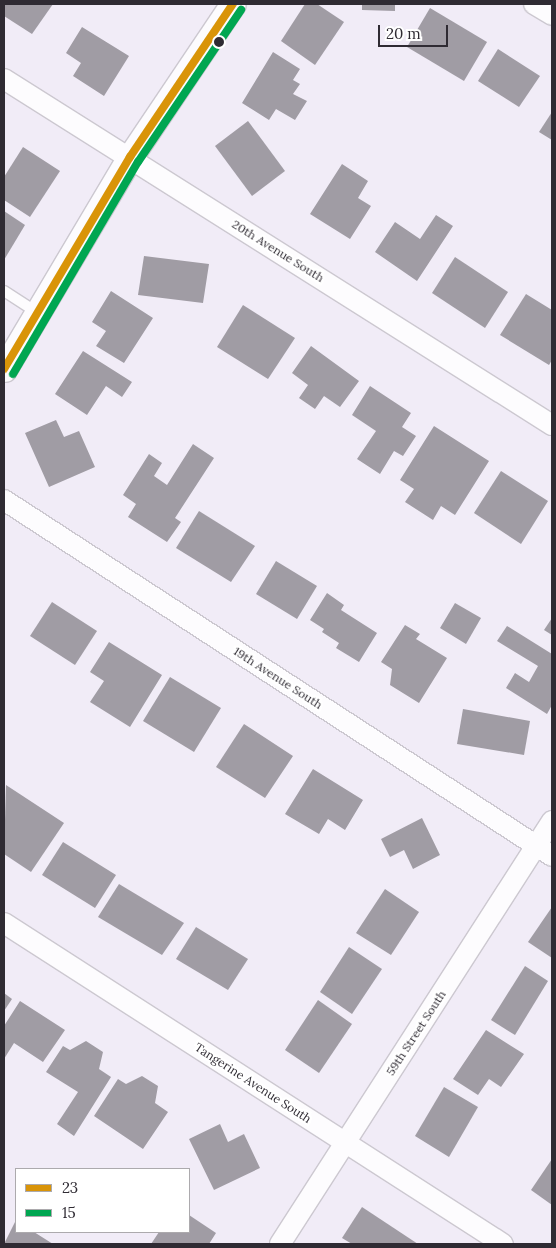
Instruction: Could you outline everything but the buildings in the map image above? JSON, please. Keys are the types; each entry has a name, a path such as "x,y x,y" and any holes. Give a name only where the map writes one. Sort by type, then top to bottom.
{"street":[{"path":"534,4 552,15"},
{"path":"4,369 130,157 226,6"},
{"name":"20th Avenue South","path":"4,79 552,425"},
{"name":"19th Avenue South","path":"4,500 545,851"},
{"name":"59th Street South","path":"280,1244 345,1143 545,851 552,821"},
{"name":"Tangerine Avenue South","path":"4,922 503,1244"}],"lane":[{"path":"4,291 38,313"}],"transit line":[{"name":"23","path":"4,369 130,157 233,4"},
{"name":"15","path":"13,374 138,162 241,10"}]}
